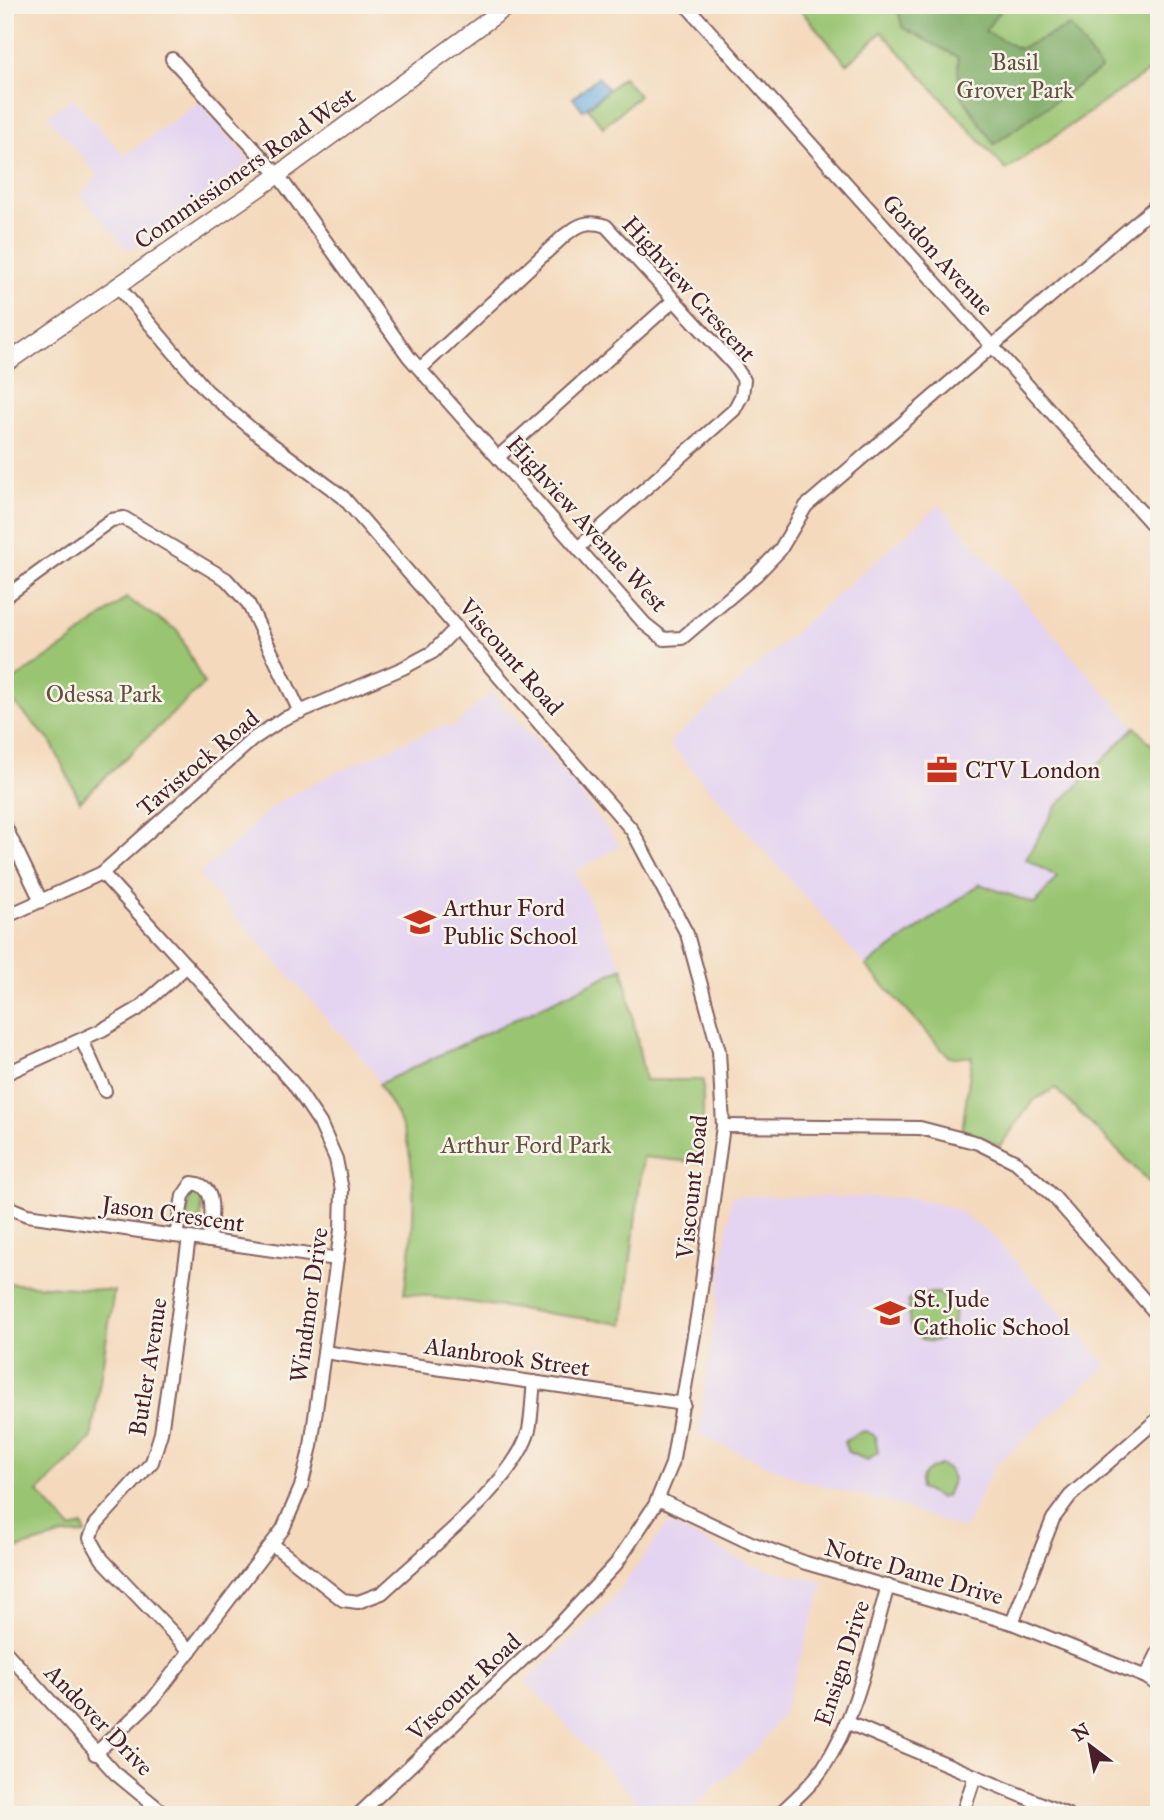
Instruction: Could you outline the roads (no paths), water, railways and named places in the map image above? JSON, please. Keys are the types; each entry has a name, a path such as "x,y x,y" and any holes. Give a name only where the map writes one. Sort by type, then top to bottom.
{"main road":[{"name":"Commissioners Road West","path":"5,365 278,175 509,5"}],"street":[{"name":"Gordon Avenue","path":"686,5 1159,532"},
{"name":"Highview Avenue West","path":"172,59 278,175 409,357 645,624 663,639 682,638 780,550 806,506 990,344 1159,203"},
{"name":"Highview Crescent","path":"421,369 565,235 580,224 592,221 606,226 734,365 744,380 742,395 734,410 578,548"},
{"name":"Viscount Road","path":"117,285 206,390 254,431 343,497 632,830 687,934 707,999 719,1051 723,1126 684,1404 671,1464 658,1499 616,1564 559,1625 358,1815"},
{"path":"498,457 673,301"},
{"path":"5,597 111,520 124,518 226,579 248,603 300,712"},
{"name":"Tavistock Road","path":"5,917 102,873 253,739 300,712 403,668 433,652 457,627"},
{"path":"5,826 41,901"},
{"name":"Windmor Drive","path":"96,1754 153,1699 284,1529 301,1487 337,1259 342,1190 336,1159 320,1123 293,1083 102,873"},
{"path":"5,1074 82,1040 138,1009 187,966"},
{"path":"82,1040 105,1091"},
{"path":"723,1126 920,1128 978,1143 1016,1162 1054,1197 1159,1317"},
{"path":"183,1237 183,1196 192,1183 201,1184 208,1189 211,1199 209,1241"},
{"name":"Jason Crescent","path":"5,1206 27,1215 337,1259"},
{"name":"Butler Avenue","path":"183,1237 161,1433 152,1462 96,1524 90,1538 102,1559 190,1651"},
{"name":"Alanbrook Street","path":"324,1352 684,1404"},
{"path":"272,1544 343,1601 358,1602 382,1593 499,1482 519,1453 528,1430 534,1382"},
{"path":"1012,1623 1053,1519 1070,1496 1159,1418"},
{"name":"Notre Dame Drive","path":"658,1499 751,1543 1012,1623 1146,1677 1159,1686"},
{"name":"Ensign Drive","path":"778,1815 821,1771 846,1723 888,1586"},
{"name":"Andover Drive","path":"5,1651 96,1754 166,1815"},
{"path":"1146,1677 1159,1651"},
{"path":"846,1723 1068,1815"},
{"path":"962,1815 975,1776"}],"water":[{"path":"598,77 608,89 583,110 573,98"}],"place":[{"name":"CTV London","path":"942,770"},
{"name":"Arthur Ford Public School","path":"420,922"},
{"name":"St. Jude Catholic School","path":"890,1313"}],"park label":[{"name":"Basil Grover Park","path":"1015,76"},
{"name":"Odessa Park","path":"104,694"},
{"name":"Arthur Ford Park","path":"526,1145"}]}
